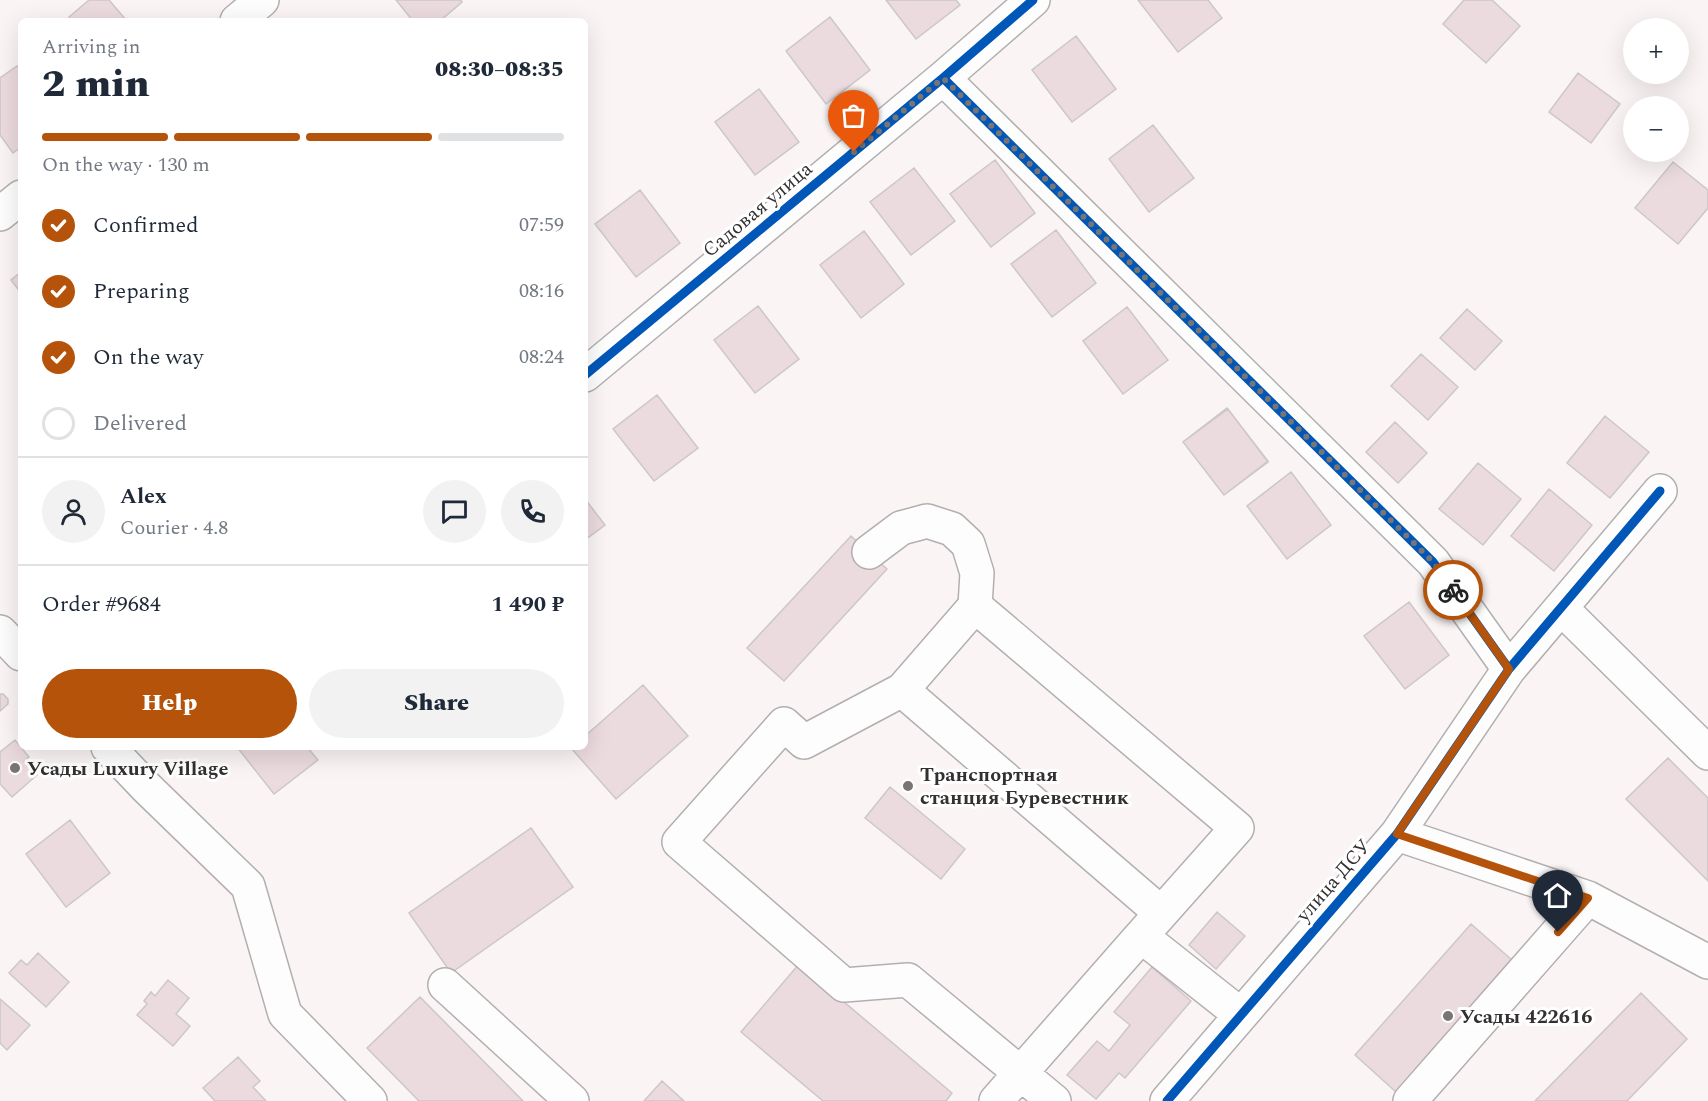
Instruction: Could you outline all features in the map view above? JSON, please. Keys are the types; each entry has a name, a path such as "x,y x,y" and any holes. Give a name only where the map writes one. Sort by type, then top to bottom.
{"street":[{"path":"241,18 262,0"},
{"name":"Садовая улица","path":"588,373 943,78 1033,0"},
{"path":"943,78 1433,562 1509,669"},
{"path":"0,214 18,199"},
{"name":"улица ДСУ","path":"1167,1101 1397,834 1509,669 1660,491"},
{"path":"869,552 901,528 927,521 952,529 968,544 976,573 975,606 902,690 804,741 784,724 679,842 844,985 908,980 1054,1101"},
{"path":"975,606 1237,828 996,1101"},
{"path":"1560,608 1708,753"},
{"path":"0,632 18,651"},
{"path":"902,690 1151,924 1241,1016"},
{"path":"121,751 146,787 248,886 285,1014 370,1101"},
{"path":"1397,834 1588,898 1708,962"},
{"path":"1410,1101 1588,898"},
{"path":"445,985 572,1101"}],"building":[{"path":"89,0 109,0 124,18 70,18"},
{"path":"396,0 461,0 462,2 443,18 411,18"},
{"path":"886,0 956,0 960,5 916,39"},
{"path":"1138,0 1208,0 1222,18 1178,52"},
{"path":"1464,0 1492,0 1520,26 1486,63 1443,24"},
{"path":"830,17 870,70 826,104 786,51"},
{"path":"1076,36 1116,89 1072,122 1032,70"},
{"path":"18,67 18,149 13,153 0,135 0,78"},
{"path":"1578,73 1620,104 1591,143 1549,112"},
{"path":"759,89 799,142 755,175 715,122"},
{"path":"1153,125 1194,178 1149,212 1109,159"},
{"path":"995,160 1035,213 991,247 950,194"},
{"path":"1673,162 1708,190 1708,208 1678,244 1635,208"},
{"path":"914,168 955,221 911,255 870,202"},
{"path":"640,190 680,243 636,277 595,224"},
{"path":"1056,230 1096,283 1052,317 1011,264"},
{"path":"864,231 904,284 861,318 820,265"},
{"path":"18,274 18,289 11,280"},
{"path":"758,306 799,359 755,393 714,340"},
{"path":"1127,307 1168,360 1123,394 1083,341"},
{"path":"1467,309 1502,341 1475,370 1440,338"},
{"path":"1421,354 1458,387 1428,420 1391,386"},
{"path":"657,395 698,448 654,481 613,429"},
{"path":"1227,408 1268,461 1224,495 1183,442"},
{"path":"1228,409 1268,462 1224,495 1183,442"},
{"path":"1605,416 1649,452 1610,498 1567,463"},
{"path":"1395,422 1427,453 1398,483 1366,452"},
{"path":"1478,463 1521,499 1483,545 1439,509"},
{"path":"1291,472 1331,525 1287,559 1247,506"},
{"path":"1549,489 1592,525 1554,571 1511,536"},
{"path":"588,503 605,525 588,538"},
{"path":"851,536 887,569 784,681 747,648"},
{"path":"1409,602 1449,655 1405,689 1364,636"},
{"path":"643,685 688,736 616,799 573,750 588,750 588,733"},
{"path":"0,694 8,699 8,704 0,711"},
{"name":"Усады Luxury Village","path":"15,740 18,744 18,750 23,750 29,757 24,761 37,775 12,797 0,784 0,752"},
{"path":"239,750 310,750 318,760 274,794"},
{"path":"1668,758 1708,798 1708,881 1626,799"},
{"path":"890,787 965,849 941,879 865,818"},
{"path":"70,820 110,873 66,907 26,854"},
{"path":"531,828 573,887 451,973 409,913"},
{"path":"1217,912 1245,936 1216,969 1189,945"},
{"path":"1471,924 1512,960 1396,1092 1355,1055"},
{"path":"38,953 69,982 46,1007 9,973 21,960 27,965"},
{"path":"799,964 952,1093 946,1101 823,1101 741,1032"},
{"path":"1152,967 1191,1001 1125,1078 1119,1073 1096,1099 1067,1075 1097,1041 1109,1051 1130,1025 1114,1012"},
{"path":"168,980 189,998 176,1014 190,1026 173,1046 137,1015 147,1004 144,1001 151,992 155,996"},
{"path":"1641,993 1687,1039 1627,1101 1535,1101"},
{"path":"420,997 523,1101 419,1101 367,1048"},
{"path":"0,999 30,1025 7,1050 0,1043"},
{"path":"238,1057 260,1081 253,1087 266,1101 215,1101 203,1088"},
{"path":"662,1081 684,1101 644,1101"}],"cycle path":[{"path":"588,373 943,78 1033,0"},
{"path":"943,78 1433,562 1509,669"},
{"path":"1167,1101 1397,834 1509,669 1660,491"}],"way so far":[{"path":"854,152 943,78 1433,562 1453,590"}],"place":[{"name":"Усады Luxury Village","path":"15,768"},
{"name":"Транспортная станция Буревестник","path":"908,786"},
{"name":"Усады 422616","path":"1448,1016"}],"route":[{"path":"1453,590 1509,669 1397,834 1588,898 1558,932"}]}
